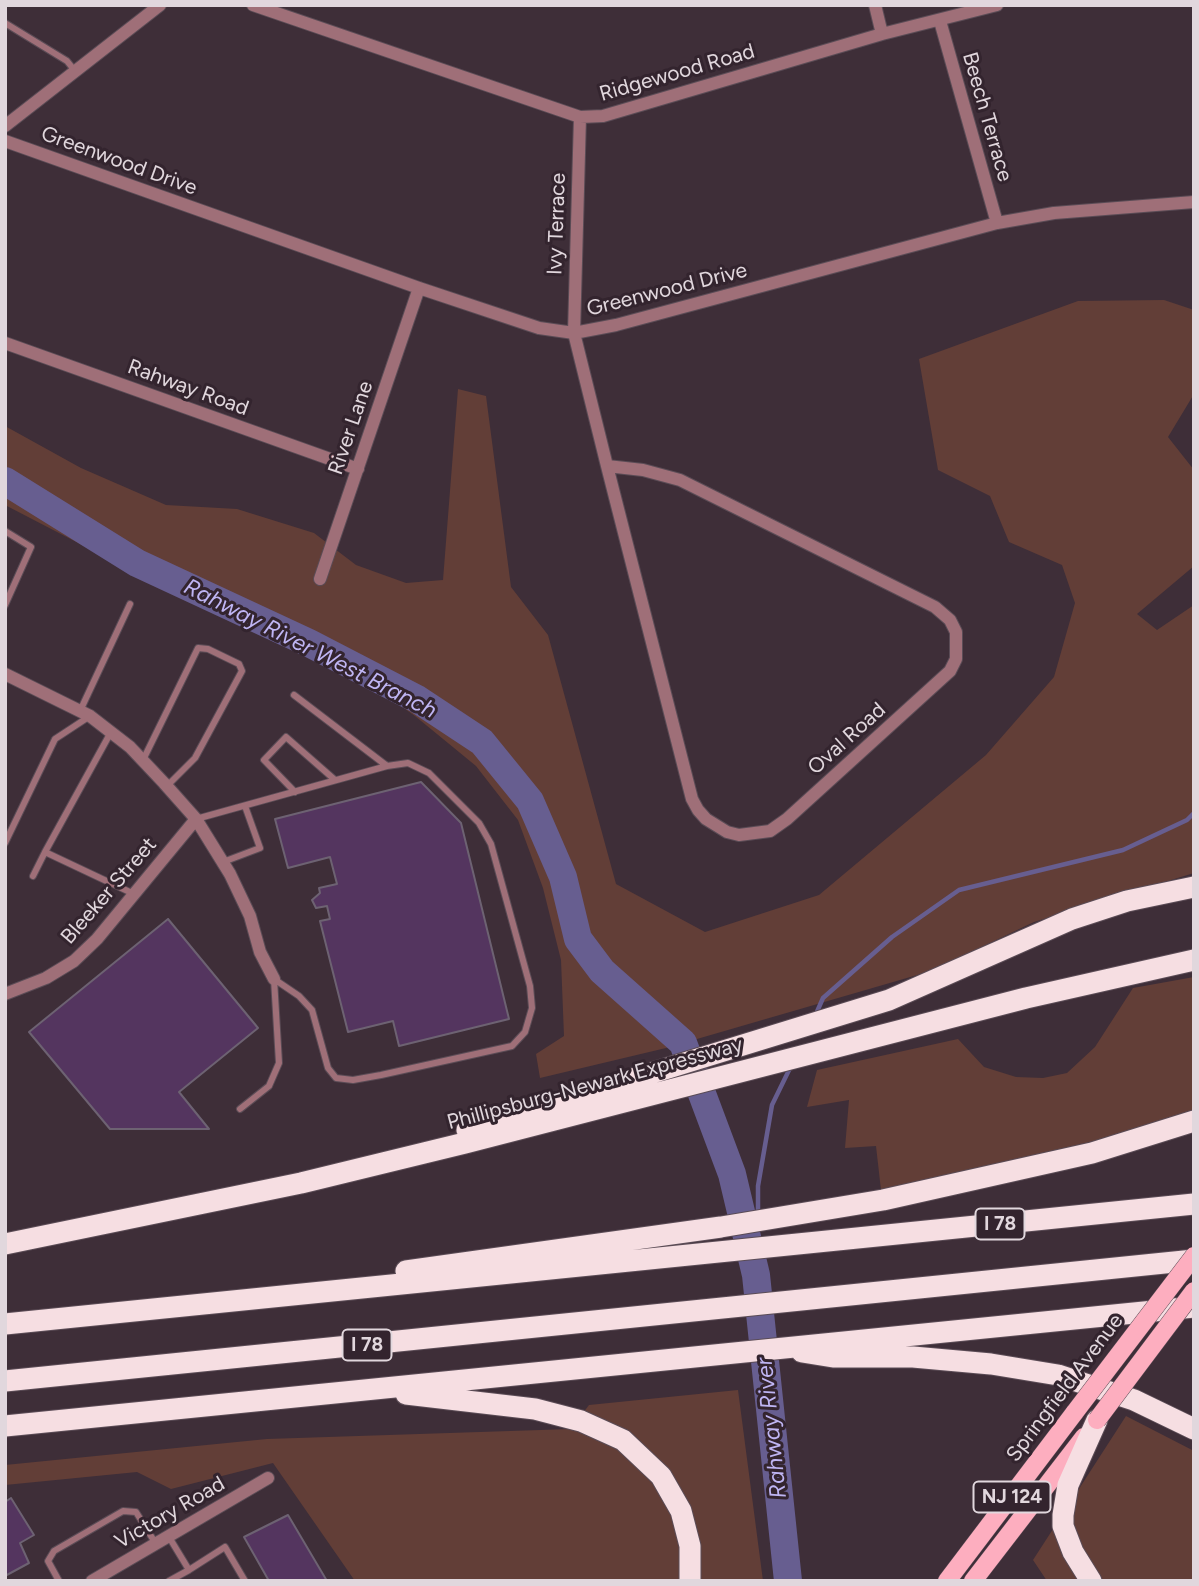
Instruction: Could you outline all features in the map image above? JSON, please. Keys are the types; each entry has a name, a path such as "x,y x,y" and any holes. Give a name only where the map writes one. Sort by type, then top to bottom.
{"highway":[{"path":"356,1169 517,1112 842,1015 915,990 1072,919 1127,901 1194,887"},
{"name":"Phillipsburg-Newark Expressway","path":"5,1244 356,1169 1026,998 1194,960"},
{"path":"280,1296 419,1268 801,1215 1027,1169 1127,1143 1194,1121"},
{"name":"I 78","path":"5,1324 1194,1204"},
{"name":"I 78","path":"5,1381 1194,1258"},
{"path":"815,1349 1194,1307"},
{"name":"I 78","path":"5,1426 732,1351 776,1347 815,1349"},
{"path":"815,1349 991,1364 1047,1373 1110,1391 1194,1429"},
{"path":"366,1390 535,1409 581,1421 622,1440 656,1470 676,1501 690,1546 691,1581"},
{"path":"1091,1581 1073,1552 1063,1515 1068,1485 1097,1420"}],"main road":[{"name":"Springfield Avenue","path":"947,1581 1194,1258"},
{"name":"Springfield Avenue","path":"973,1581 1194,1291"}],"street":[{"path":"5,126 160,5"},
{"name":"Ridgewood Road","path":"253,5 580,117 603,116 883,34 997,5"},
{"path":"874,5 883,34"},
{"name":"Beech Terrace","path":"940,21 997,223"},
{"name":"Ivy Terrace","path":"574,333 580,117"},
{"name":"Greenwood Drive","path":"5,141 419,288 539,328 574,333 616,325 997,223 1054,213 1194,202"},
{"name":"River Lane","path":"320,579 419,288"},
{"name":"Oval Road","path":"574,333 607,466 692,799 698,810 716,827 739,835 758,834 781,824 950,671 956,659 956,632 950,620 935,607 680,481 643,470 607,466"},
{"name":"Rahway Road","path":"5,343 358,470"},
{"path":"5,674 85,714 143,760 167,786 196,819 223,862 250,916 260,952 274,979"},
{"name":"Bleeker Street","path":"5,994 46,978 74,961 97,939 196,819"},
{"name":"Victory Road","path":"92,1581 268,1478"}],"lane":[{"path":"5,23 67,61 75,71"},
{"path":"5,531 31,547 5,605"},
{"path":"5,843 55,739 85,714 130,604"},
{"path":"143,760 198,648 208,649 239,664 242,671 195,758 167,786"},
{"path":"294,695 387,766"},
{"path":"33,876 110,732"},
{"path":"295,792 264,760 286,737 335,780"},
{"path":"196,819 387,766 408,763 429,773 479,823 491,844 530,986 532,1008 525,1032 512,1046 353,1080 336,1078 328,1068 312,1010 299,996 274,979"},
{"path":"223,862 260,848 245,806"},
{"path":"45,852 134,894"},
{"path":"240,1109 269,1086 279,1063 274,979"},
{"path":"59,1581 48,1561 54,1551 123,1511 136,1512 156,1544"},
{"path":"169,1536 188,1570"},
{"path":"169,1581 225,1547 245,1581"}],"shaded area":[{"path":"1164,300 1194,310 1194,394 1168,437 1194,470 1194,566 1137,614 1157,630 1194,605 1194,873 1034,922 931,971 666,1048 540,1078 536,1054 564,1036 561,960 543,888 518,820 476,766 415,716 352,671 111,560 5,505 5,426 81,468 166,505 237,509 314,533 356,565 406,583 443,580 458,389 486,396 511,587 548,635 616,884 705,932 819,895 986,755 1054,677 1075,603 1062,565 1009,542 990,496 938,470 919,359 1078,301"},
{"path":"1194,977 1194,1110 1096,1141 881,1190 876,1146 845,1148 849,1100 807,1107 817,1070 958,1039 984,1067 1016,1077 1043,1078 1067,1073 1095,1047 1133,988"},
{"path":"738,1390 763,1581 355,1581 273,1463 171,1489 137,1472 5,1485 5,1465 267,1439 571,1429 589,1405"},
{"path":"1126,1416 1194,1451 1194,1581 1047,1581 1033,1560"}],"building":[{"path":"421,782 461,823 509,1019 399,1046 393,1021 348,1032 320,921 330,919 327,906 316,908 312,900 320,893 319,888 337,884 330,857 288,868 275,819"},
{"path":"168,919 258,1028 179,1092 209,1129 110,1129 29,1032"},
{"path":"11,1498 34,1535 20,1543 29,1563 5,1576 5,1502"},
{"path":"288,1515 327,1581 269,1581 244,1537"}],"waterway":[{"name":"Rahway River West Branch","path":"5,481 137,563 309,643 417,699 482,742 530,801 563,877 578,939 602,971 683,1043 732,1174 756,1275 788,1581"},
{"path":"816,1014 823,998 892,937 959,890 1123,850 1187,820 1194,813"},
{"path":"758,1216 758,1186 772,1105 791,1066"},
{"name":"Rahway River West Branch","path":"756,1275 757,1253"}],"water label":[{"name":"Rahway River","path":"772,1428"}]}
